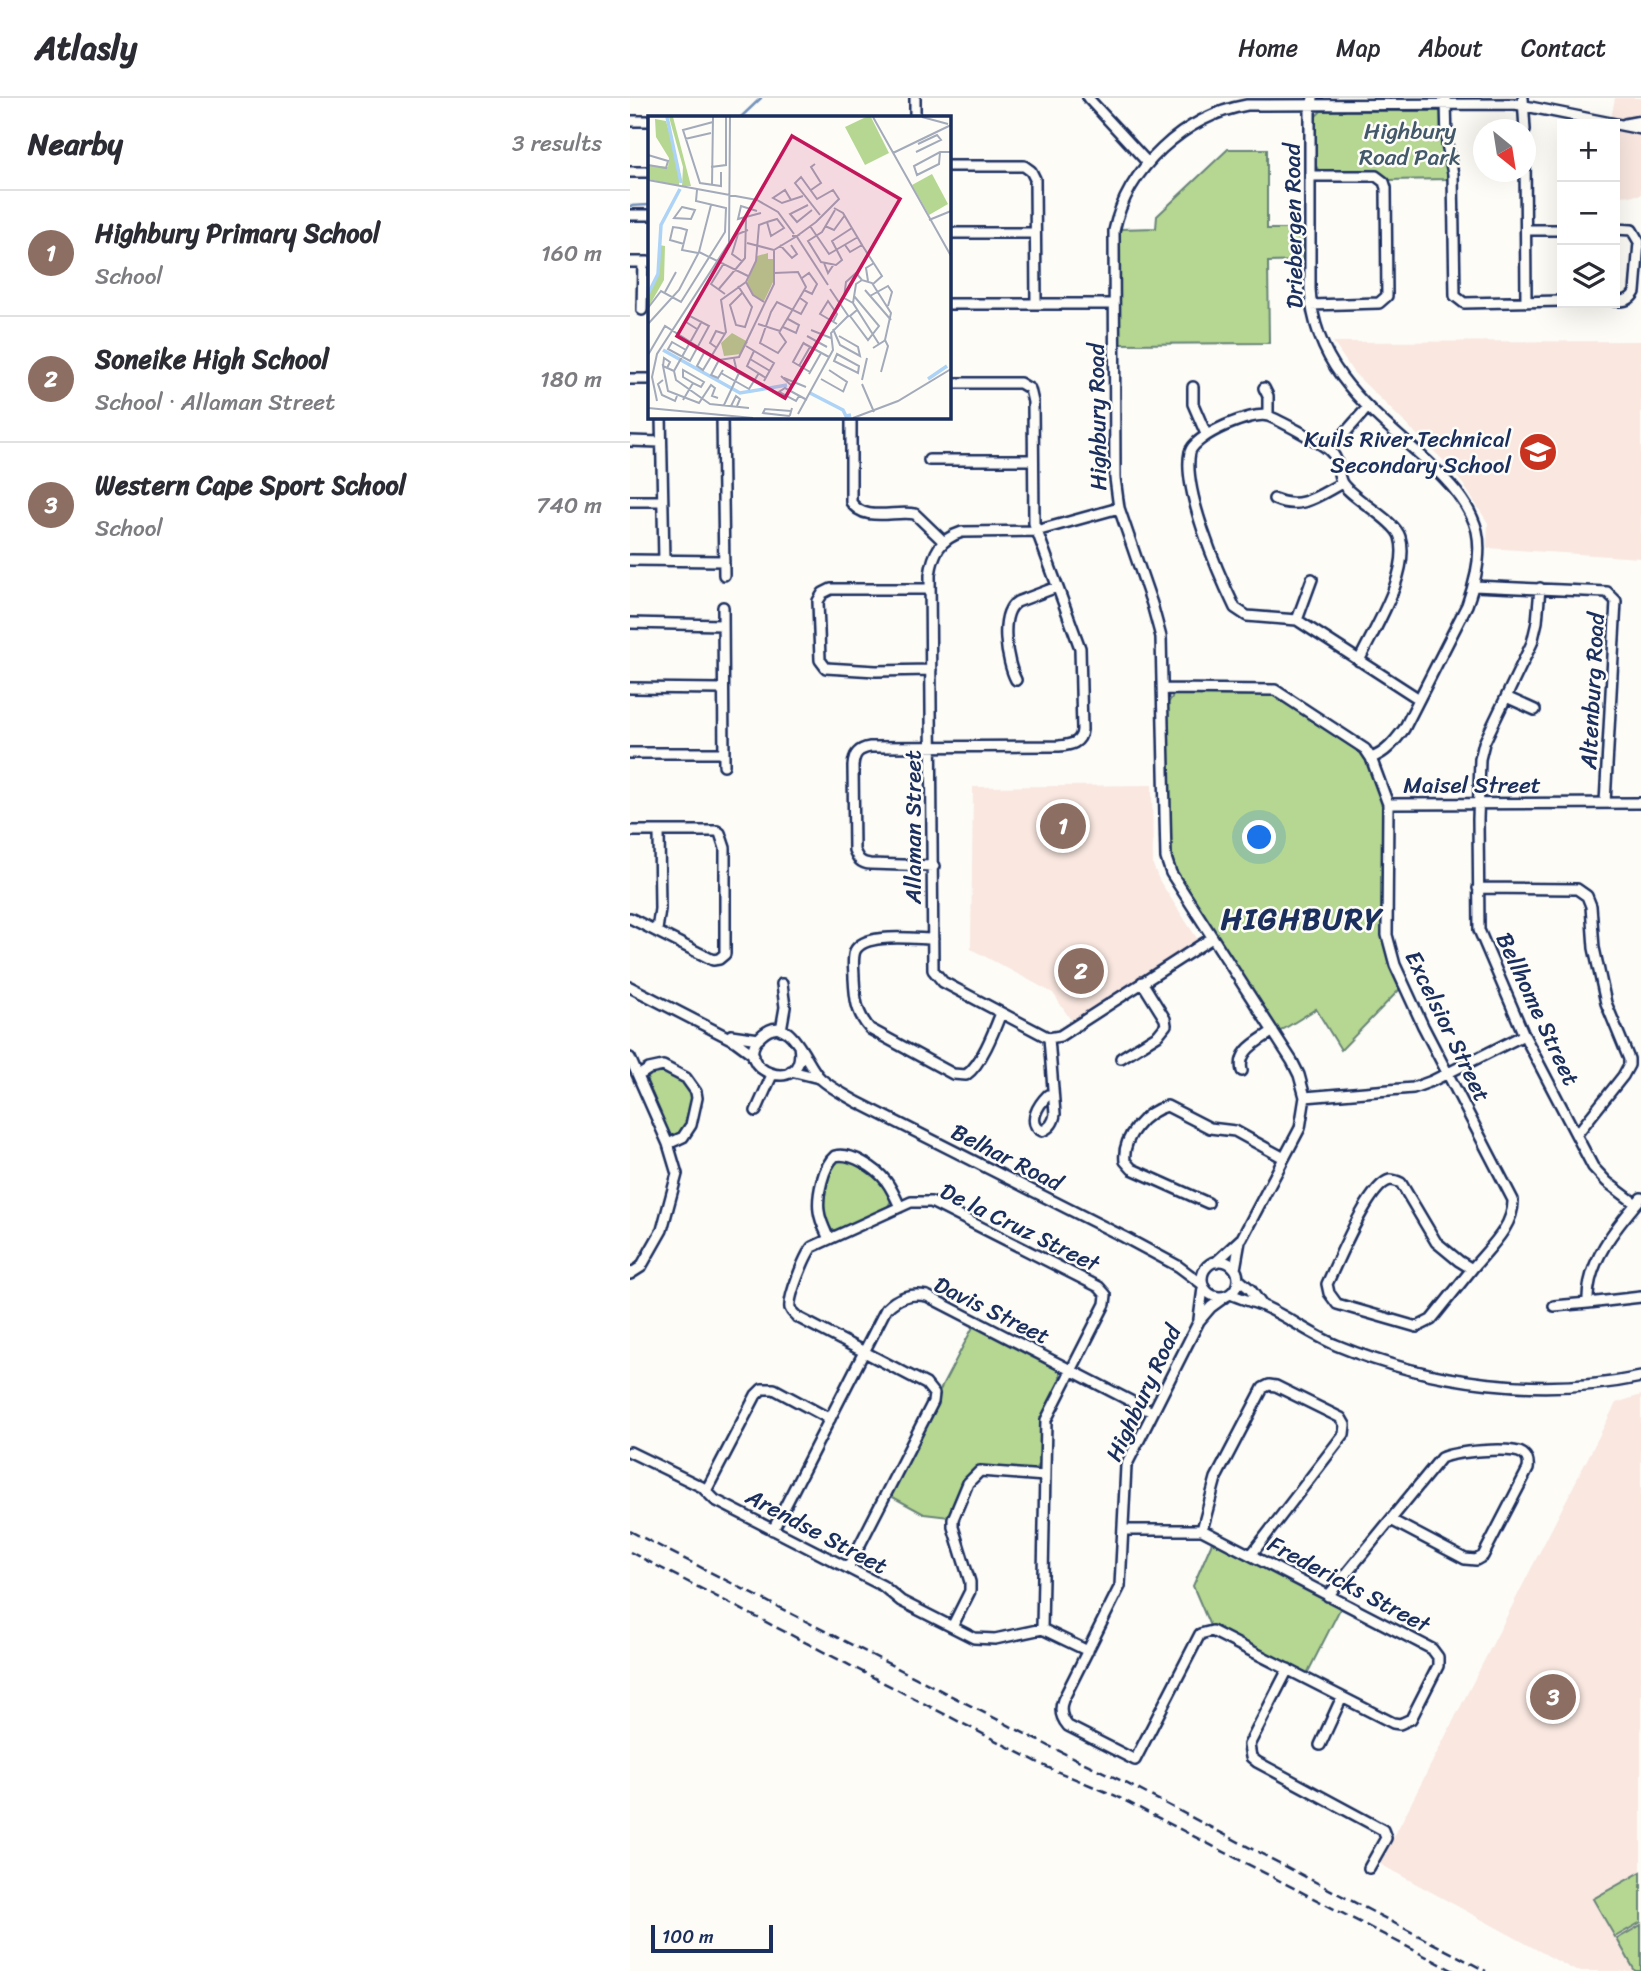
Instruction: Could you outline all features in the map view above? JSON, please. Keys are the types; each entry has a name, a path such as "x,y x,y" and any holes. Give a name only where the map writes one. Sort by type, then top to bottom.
{"street":[{"path":"915,98 915,116"},
{"path":"1088,98 1148,163"},
{"path":"1446,101 1447,144 1453,174 1455,296 1464,303 1557,301"},
{"name":"Highbury Road","path":"1305,1097 1295,1068 1171,873 1166,858 1162,653 1158,625 1119,508 1115,478 1114,230 1117,216 1128,188 1148,163 1195,122 1247,102 1523,102 1598,122 1641,129"},
{"name":"Driebergen Road","path":"1312,102 1311,305 1321,342 1337,373 1351,391 1444,477 1467,509 1477,533 1474,586 1467,605 1404,729 1393,743 1371,758"},
{"path":"630,121 648,121"},
{"name":"Highbury Road","path":"1623,125 1641,121"},
{"path":"950,166 1024,166 1035,179 1036,303"},
{"path":"630,172 648,172"},
{"path":"1311,305 1379,303 1387,296 1384,182 1376,176 1312,176"},
{"path":"1526,182 1526,301"},
{"path":"630,215 648,215"},
{"path":"1620,229 1632,230 1639,242 1635,292 1632,298 1620,301"},
{"path":"1527,230 1557,230"},
{"path":"950,233 1035,233"},
{"path":"630,262 646,262 642,310"},
{"path":"950,304 1114,304"},
{"path":"630,379 648,379"},
{"path":"934,866 870,864 859,861 854,850 855,754 865,747 1059,746 1079,740 1082,730 1080,648 1034,523 1033,402 1030,389 1020,383 950,383"},
{"path":"1193,387 1193,404 1206,434"},
{"path":"1264,388 1268,396 1268,416"},
{"path":"1330,450 1368,407"},
{"path":"1359,660 1398,579 1401,545 1397,532 1342,483 1339,464 1330,450 1268,416 1255,415 1206,434 1191,450 1192,495 1235,608 1247,616 1297,620 1419,699"},
{"path":"661,418 664,561"},
{"path":"722,418 724,575"},
{"path":"851,418 851,502 854,507 864,514 915,514 943,541 962,532 1036,531 1119,508"},
{"path":"630,441 660,442"},
{"path":"929,460 1032,460"},
{"path":"1274,499 1293,505 1308,501 1342,483"},
{"path":"630,501 662,501"},
{"name":"Allaman Street","path":"943,541 932,561 930,589 933,970 943,982 1049,1038"},
{"path":"630,560 724,561"},
{"path":"1297,620 1312,579"},
{"name":"Altenburg Road","path":"1474,586 1606,592 1616,601 1605,803"},
{"path":"1016,680 1008,663 1007,614 1017,602 1057,587"},
{"name":"Bellhome Street","path":"1540,588 1532,643 1484,743 1480,759 1478,921 1482,940 1524,1035 1597,1172 1638,1201 1597,1260 1588,1287 1588,1303"},
{"path":"930,589 831,589 822,593 818,601 820,660 826,668 931,670"},
{"path":"723,607 724,765"},
{"path":"630,623 722,625"},
{"path":"630,688 722,689"},
{"name":"Excelsior Street","path":"1163,688 1275,690 1356,743 1371,758 1388,804 1387,935 1390,950 1447,1074 1513,1200 1513,1214 1510,1222 1431,1320 1417,1327 1337,1304 1327,1288 1372,1196 1381,1186 1393,1180 1406,1189 1436,1242 1472,1269"},
{"path":"1506,697 1535,710"},
{"path":"630,753 723,753"},
{"name":"Maisel Street","path":"1388,804 1641,803"},
{"path":"630,831 717,831 723,838 725,954 719,960 713,960 630,918"},
{"path":"657,930 660,909 659,832"},
{"path":"1478,888 1577,890 1583,892 1589,901 1594,948 1606,1003 1628,1053 1629,1065 1608,1097 1577,1134"},
{"path":"1053,1096 1049,1038 1060,1036 1212,938"},
{"path":"933,939 870,939 860,944 853,956 855,1003 870,1029 920,1057 962,1076 973,1070 1001,1013"},
{"path":"1121,1058 1158,1035 1166,1025 1142,982"},
{"path":"781,1030 785,1006 782,984"},
{"path":"630,987 719,1033 754,1055 759,1066 772,1075 782,1075 790,1071 800,1059 799,1046 793,1035 781,1030 769,1031 758,1039 754,1055"},
{"path":"1242,1071 1241,1059 1245,1051 1273,1031"},
{"path":"719,1033 758,1039"},
{"path":"1262,1305 1238,1279 1235,1269 1240,1241 1300,1128 1305,1097 1413,1088 1524,1035"},
{"name":"Belhar Road","path":"799,1046 821,1079"},
{"path":"630,1058 668,1144 675,1165 676,1180 662,1230 641,1267 630,1274"},
{"path":"638,1076 649,1069 663,1066 685,1078 696,1092 691,1125 683,1137 668,1144"},
{"name":"Belhar Road","path":"790,1071 821,1079 865,1107 1178,1266 1203,1286"},
{"path":"756,1111 772,1075"},
{"path":"1208,1203 1132,1168 1125,1161 1125,1150 1134,1131 1151,1112 1167,1106 1210,1128 1235,1131 1284,1158"},
{"path":"829,1239 820,1219 819,1204 827,1165 835,1156 848,1155 879,1173 890,1186 900,1207"},
{"name":"De la Cruz Street","path":"864,1352 797,1317 790,1307 790,1301 809,1250 911,1202 931,1202 1102,1289 1106,1295 1106,1301 1046,1420 1042,1629"},
{"path":"1240,1241 1203,1272 1203,1286 1210,1295 1229,1295 1262,1305 1298,1327 1368,1357 1436,1376 1546,1387 1641,1377"},
{"path":"1212,1263 1226,1262 1235,1269"},
{"name":"Belhar Road","path":"1178,1266 1197,1267 1212,1263"},
{"path":"1229,1295 1238,1279"},
{"name":"Highbury Road","path":"1199,1321 1203,1286"},
{"name":"Davis Street","path":"773,1530 890,1305 904,1296 922,1295 1152,1412"},
{"name":"Highbury Road","path":"1135,1760 1068,1726 1062,1718 1061,1704 1120,1586 1126,1466 1199,1321 1211,1307 1229,1295"},
{"path":"1554,1306 1641,1297"},
{"path":"848,1568 934,1400 929,1385 864,1352"},
{"path":"1202,1530 1216,1478 1263,1388 1276,1385 1341,1418 1345,1425 1344,1434 1251,1555"},
{"path":"706,1491 756,1395 762,1389 774,1389 830,1419"},
{"path":"1328,1596 1434,1465 1448,1454 1514,1451 1525,1456 1528,1461 1528,1469 1489,1545 1483,1556 1476,1560 1465,1559 1391,1520"},
{"name":"Arendse Street","path":"630,1452 702,1487 715,1500 883,1586 901,1601 952,1628 985,1640 1042,1629"},
{"path":"952,1628 970,1591 970,1582 953,1527 953,1519 968,1483 976,1473 986,1470 1045,1476"},
{"name":"Fredericks Street","path":"1123,1530 1202,1530 1432,1649 1438,1660 1438,1667 1411,1719 1393,1723 1212,1631 1204,1632 1135,1760"},
{"path":"1042,1629 1088,1651"},
{"path":"1288,1669 1250,1745 1251,1757 1382,1830 1385,1838 1369,1868"},
{"path":"1320,1745 1342,1697"}],"shaded area":[{"path":"1615,98 1641,98 1641,195 1620,196 1620,119 1611,119"},
{"name":"Kuils River Technical Secondary School","path":"1641,341 1641,558 1487,548 1488,523 1463,484 1447,464 1353,372 1333,342"},
{"path":"1152,785 1153,865 1159,880 1198,940 1072,1022 1053,993 971,949 973,787"},
{"path":"1641,1395 1641,1971 1576,1971 1380,1864 1616,1403"}],"green space":[{"name":"Highbury Road Park","path":"1321,111 1442,111 1444,149 1450,179 1387,180 1321,173 1314,162 1313,147 1314,118"},
{"path":"1228,149 1267,149 1267,229 1307,229 1307,261 1268,262 1269,343 1119,344 1119,229 1156,228 1157,216"},
{"path":"1175,693 1272,693 1359,749 1366,759 1383,802 1385,947 1401,988 1341,1050 1316,1009 1279,1032 1175,870 1169,840 1168,703"},
{"path":"658,1070 678,1077 693,1094 686,1130 675,1136 667,1133 646,1085 649,1075"},
{"path":"846,1159 880,1180 891,1201 887,1208 838,1230 832,1230 826,1225 822,1203 832,1165 835,1160"},
{"path":"974,1325 1060,1371 1060,1382 1042,1419 1041,1462 1037,1468 1031,1470 980,1467 949,1517 924,1514 889,1495"},
{"path":"1213,1540 1341,1607 1307,1674 1210,1626 1193,1586"},
{"path":"1641,1872 1641,1922 1615,1937 1593,1899"},
{"path":"1641,1925 1641,1971 1635,1971 1617,1939"}],"waterway":[{"path":"742,116 761,98"},
{"path":"630,206 648,205"}],"railway":[{"path":"630,1531 1122,1781 1486,1971"},
{"path":"630,1552 1049,1768 1116,1796 1454,1971"}],"place":[{"name":"Kuils River Technical Secondary School","path":"1538,452"},
{"name":"Highbury Primary School","path":"1063,826"},
{"name":"Soneike High School","path":"1081,971"},
{"name":"Western Cape Sport School","path":"1553,1697"}],"district":[{"name":"HIGHBURY","path":"1302,919"}]}
